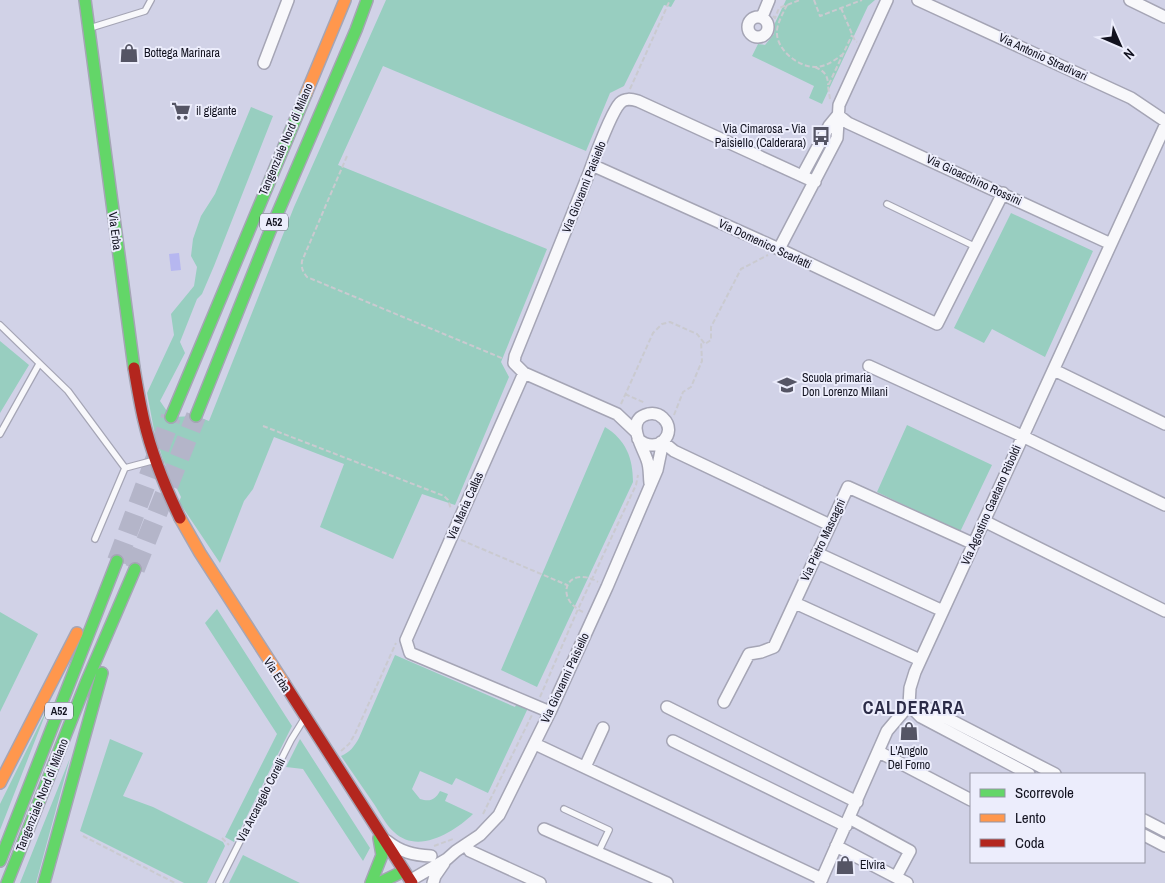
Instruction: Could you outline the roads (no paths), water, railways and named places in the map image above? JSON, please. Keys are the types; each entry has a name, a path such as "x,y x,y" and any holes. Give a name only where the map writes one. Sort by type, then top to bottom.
{"main road":[{"name":"Via Erba","path":"85,0 133,365 145,426 155,460 188,534 409,879"},
{"name":"Tangenziale Nord di Milano","path":"171,417 345,0"},
{"name":"Tangenziale Nord di Milano","path":"196,416 270,231 367,0"},
{"name":"A52","path":"356,30 372,0"},
{"name":"Tangenziale Nord di Milano","path":"0,783 115,560 0,861"},
{"name":"Tangenziale Nord di Milano","path":"8,883 86,683 135,569"},
{"name":"A52","path":"44,883 126,592"},
{"path":"371,883 382,855 378,832"},
{"path":"379,883 385,879 409,879"}],"street":[{"path":"264,63 288,0"},
{"path":"762,15 769,0"},
{"path":"815,182 802,176 838,110 887,0"},
{"name":"Via Antonio Stradivari","path":"918,0 1131,98 1165,121"},
{"path":"1130,0 1165,17"},
{"name":"Via Giovanni Paisiello","path":"646,414 617,414 524,373 514,363 515,356 592,165 620,103 626,99 638,101 802,176"},
{"path":"779,249 837,138 838,110"},
{"name":"Via Gioacchino Rossini","path":"838,110 848,123 1111,244"},
{"name":"Via Agostino Gaetano Riboldi","path":"820,880 857,802 887,731 908,705 910,688 920,660 1165,126"},
{"name":"Via Domenico Scarlatti","path":"592,165 779,249 937,324 976,247"},
{"path":"976,247 1003,193"},
{"path":"869,366 1022,436 1165,506"},
{"path":"1054,370 1165,424"},
{"name":"Via Maria Callas","path":"524,373 452,536 402,639 410,653 550,712"},
{"path":"653,413 659,415 664,419 668,430 667,436 662,442 651,446 644,444 637,436 636,425 646,414 653,413"},
{"name":"Via Giovanni Paisiello","path":"617,414 637,436 648,462 650,487"},
{"path":"662,442 674,450 830,524"},
{"name":"Via Giovanni Paisiello","path":"457,848 480,836 498,815 534,744 607,587 650,487 657,470 662,442"},
{"name":"Via Pietro Mascagni","path":"724,702 749,654 774,647 848,487 974,544"},
{"path":"984,521 1165,611"},
{"path":"817,553 943,610"},
{"path":"795,603 920,660"},
{"path":"908,705 921,717 1027,773"},
{"path":"908,705 929,709 1053,773"},
{"path":"667,707 857,802"},
{"path":"586,767 603,728"},
{"path":"673,741 910,851 896,877"},
{"path":"534,744 586,767 820,880"},
{"path":"879,752 970,799"},
{"path":"1145,821 1165,832"},
{"path":"544,829 667,883"},
{"path":"378,832 388,842 402,851 413,855 457,848 470,851 540,883"},
{"path":"1145,836 1165,846"},
{"path":"836,846 907,883"},
{"path":"409,879 457,848"},
{"path":"433,883 435,876 457,848"},
{"path":"409,879 418,860 431,852"}],"lane":[{"path":"90,28 145,11 151,0"},
{"path":"887,204 976,247"},
{"path":"0,325 68,391 125,468"},
{"path":"0,434 39,364"},
{"path":"125,468 155,460"},
{"path":"95,538 125,468"},
{"name":"Via Arcangelo Corelli","path":"219,883 291,740 305,718"},
{"path":"564,809 609,830 598,853"}],"water":[{"path":"179,253 181,270 171,271 169,254"}],"tunnel":[{"path":"135,569 196,416"},
{"path":"117,561 171,417"}],"place":[{"name":"Bottega Marinara","path":"129,53"},
{"name":"il gigante","path":"181,111"},
{"name":"Via Cimarosa - Via PaisieIIo (Calderara)","path":"821,136"},
{"name":"Scuola primaria Don Lorenzo Milani","path":"787,385"},
{"name":"L'Angolo Del Forno","path":"909,731"},
{"name":"Elvira","path":"845,865"}],"district":[{"name":"CALDERARA","path":"914,708"}]}
